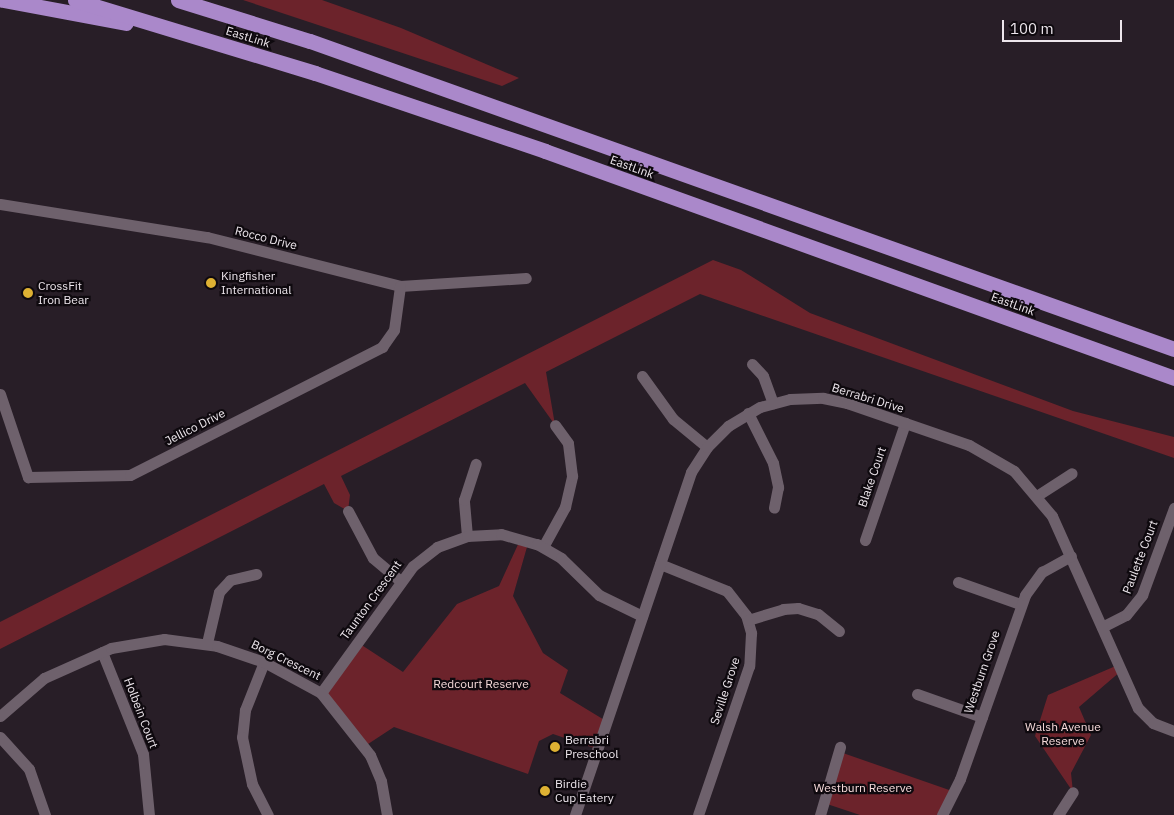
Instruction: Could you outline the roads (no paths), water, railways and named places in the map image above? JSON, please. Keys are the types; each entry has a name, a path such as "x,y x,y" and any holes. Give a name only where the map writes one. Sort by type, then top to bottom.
{"highway":[{"path":"3,0 116,22 170,28"},
{"name":"EastLink","path":"75,0 170,28 545,151 1174,378"},
{"name":"EastLink","path":"178,0 310,41 1174,349"},
{"path":"185,0 310,41"}],"street":[{"name":"Rocco Drive","path":"0,204 207,237 400,286 526,278"},
{"name":"Jellico Drive","path":"0,394 28,477 130,475 382,347 394,330 400,286"},
{"path":"752,364 762,376 773,403"},
{"path":"642,376 673,419 706,448"},
{"name":"Berrabri Drive","path":"575,815 688,481 706,448 748,413 773,403 823,398 905,424 990,455 1038,495 1071,556 1138,708 1153,722 1174,731"},
{"path":"748,413 773,463 778,487 774,508"},
{"name":"Blake Court","path":"865,540 905,424"},
{"path":"543,547 562,514 571,486 570,449 555,426"},
{"path":"467,536 464,500 476,464"},
{"path":"1038,495 1072,473"},
{"name":"Paulette Court","path":"1102,627 1126,615 1142,595 1174,508"},
{"path":"348,510 373,558 400,581"},
{"name":"Taunton Crescent","path":"321,693 400,581 431,551 467,536 508,535 543,547 599,595 642,616"},
{"name":"Westburn Grove","path":"942,815 960,779 1020,604 1042,572 1071,556"},
{"name":"Seville Grove","path":"660,564 722,587 748,620 752,645 749,666 698,815"},
{"path":"207,643 219,592 230,580 256,574"},
{"path":"958,582 1020,604"},
{"path":"748,620 776,610 798,608 818,614 839,631"},
{"name":"Borg Crescent","path":"0,716 44,678 102,652 164,639 207,643 264,662 321,693 370,755 381,781 387,815"},
{"name":"Holbein Court","path":"102,652 143,754 149,815"},
{"path":"264,662 245,710 242,737 252,784 268,815"},
{"path":"917,694 982,717"},
{"path":"0,737 29,769 46,815"},
{"path":"820,815 840,747"},
{"path":"1058,815 1073,792"}],"place":[{"name":"Kingfisher International","path":"211,283"},
{"name":"CrossFit Iron Bear","path":"28,293"},
{"name":"Berrabri Preschool","path":"555,747"},
{"name":"Birdie Cup Eatery","path":"545,791"}],"park label":[{"name":"Redcourt Reserve","path":"481,684"},
{"name":"Walsh Avenue Reserve","path":"1063,734"},
{"name":"Westburn Reserve","path":"863,788"}]}
